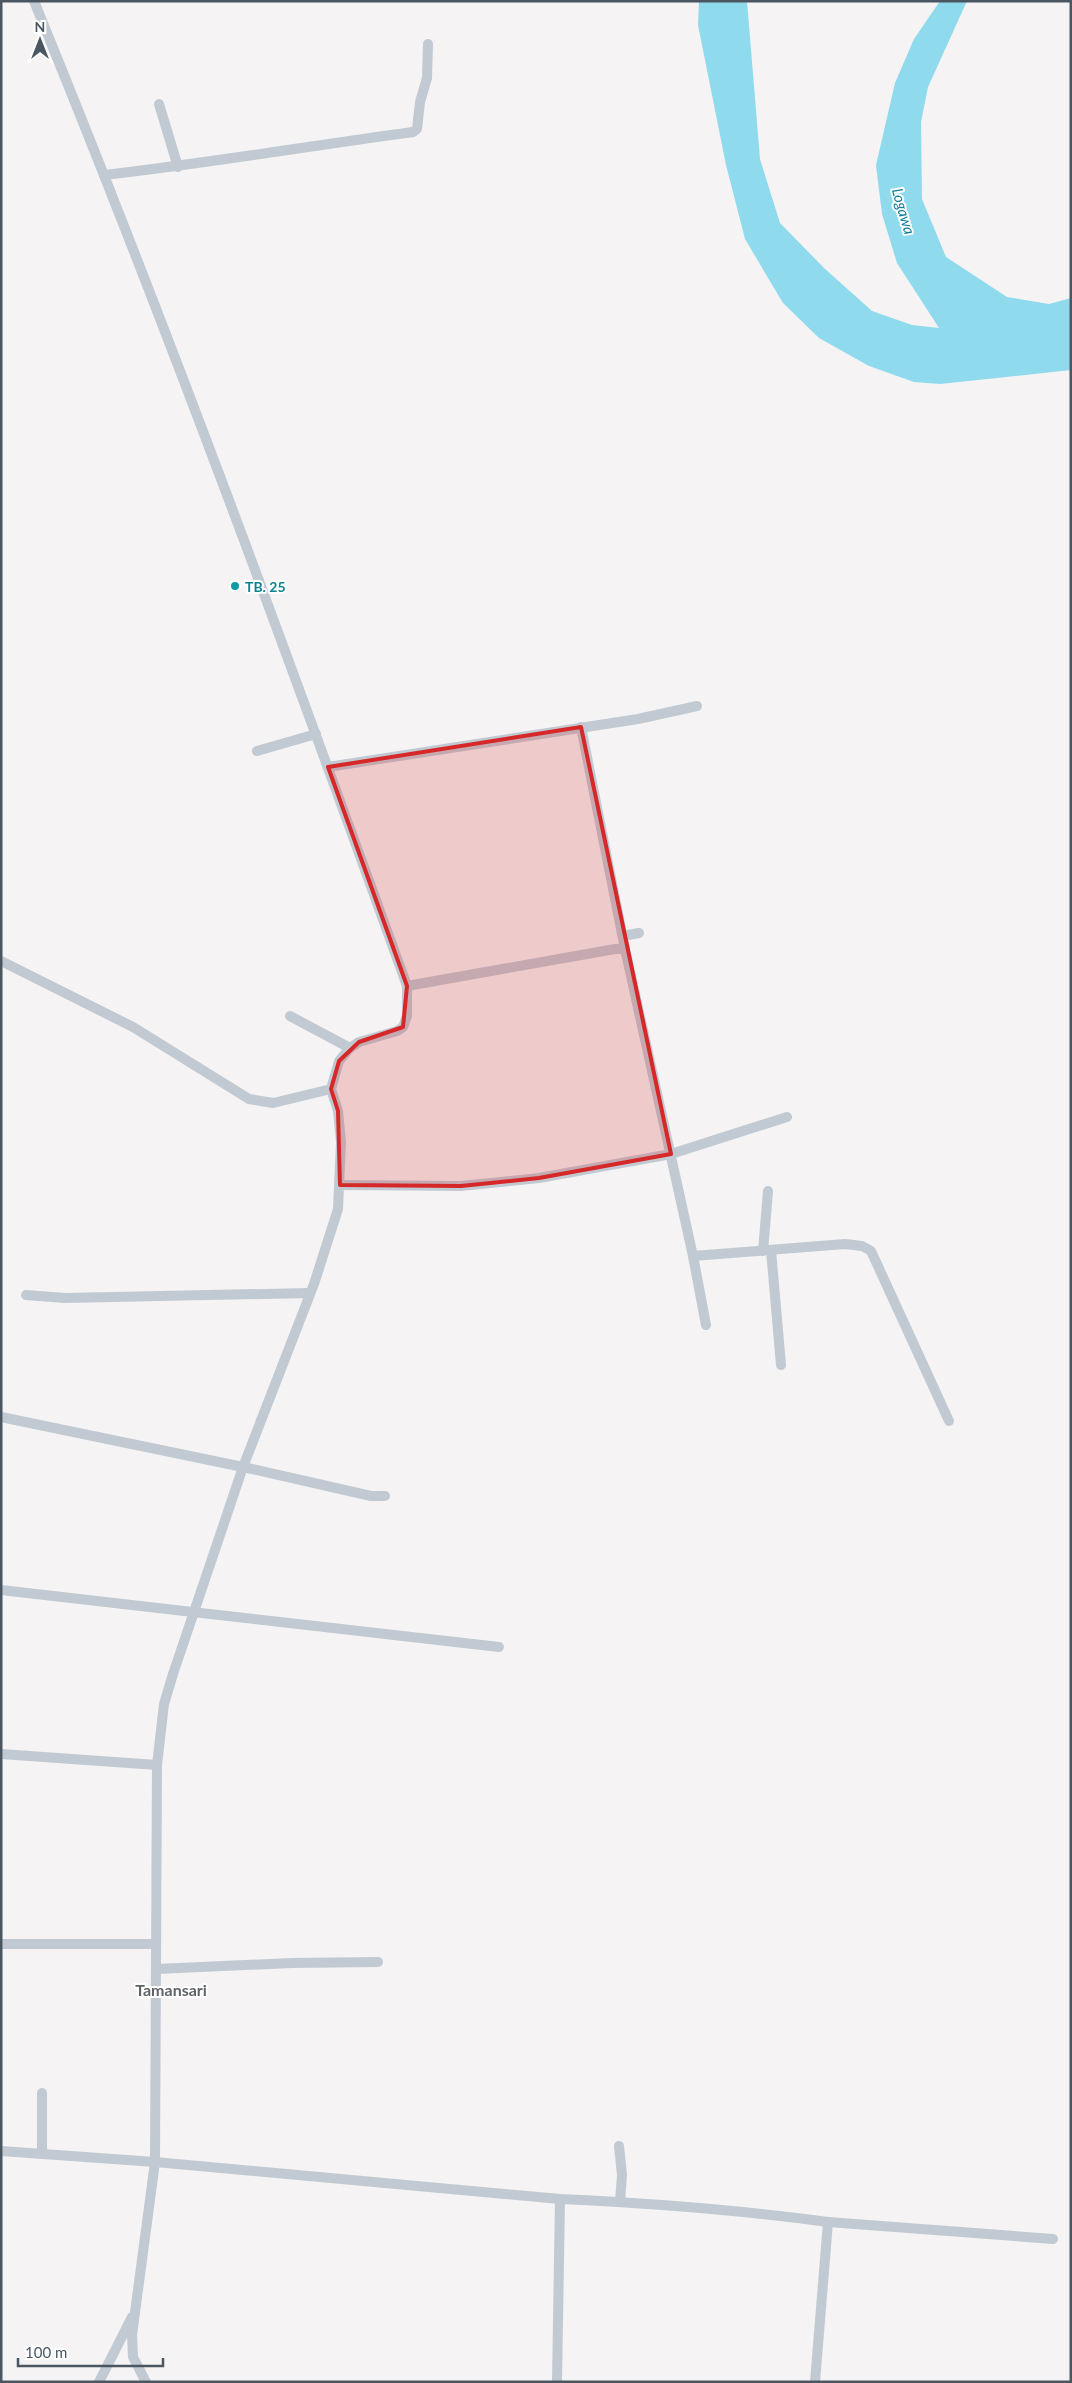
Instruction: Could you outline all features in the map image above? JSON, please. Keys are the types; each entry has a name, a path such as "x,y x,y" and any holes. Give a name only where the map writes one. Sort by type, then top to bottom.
{"street":[{"path":"34,1 105,175 316,734 407,986 407,1016 403,1027 350,1048 339,1061 331,1089 338,1111 341,1142 338,1209 310,1293 243,1467 164,1704 157,1765 155,2162 132,2335 133,2357 146,2382"},
{"path":"105,175 178,167 222,158 413,132 417,129 420,102 425,88 428,44"},
{"path":"159,104 178,167"},
{"path":"328,767 638,719 697,706"},
{"path":"580,727 625,949 693,1256 706,1325"},
{"path":"257,751 316,734"},
{"path":"623,936 639,933"},
{"path":"407,986 615,949 625,949"},
{"path":"1,960 133,1027 249,1099 273,1103 331,1089"},
{"path":"290,1016 350,1048"},
{"path":"340,1185 461,1186 539,1178 671,1154 786,1117"},
{"path":"768,1191 767,1250 781,1365"},
{"path":"693,1256 845,1244 862,1246 872,1251 948,1421"},
{"path":"26,1295 65,1298 310,1293"},
{"path":"1,1417 243,1467 371,1496 385,1496"},
{"path":"1,1590 500,1647"},
{"path":"1,1754 157,1765"},
{"path":"1,1944 156,1944"},
{"path":"157,1970 292,1963 378,1962"},
{"path":"42,2092 42,2154"},
{"path":"619,2146 622,2175 620,2202"},
{"path":"1,2151 155,2162 828,2222 1053,2239"},
{"path":"557,2382 560,2199"},
{"path":"815,2382 828,2222"},
{"path":"99,2382 134,2314"}],"highlighted area":[{"path":"581,727 671,1154 539,1178 461,1186 340,1185 338,1111 331,1089 339,1061 359,1042 403,1027 407,986 328,767"}],"water":[{"name":"Logawa","path":"699,1 747,1 760,159 780,223 824,268 872,311 912,325 939,328 897,263 882,214 876,165 895,83 914,39 940,1 967,1 928,87 921,122 922,199 946,257 1007,297 1049,304 1071,298 1071,370 940,384 914,382 869,366 819,338 783,303 745,239 726,165 698,25"}],"place":[{"name":"TB. 25","path":"235,586"}],"district":[{"name":"Tamansari","path":"171,1989"}]}
